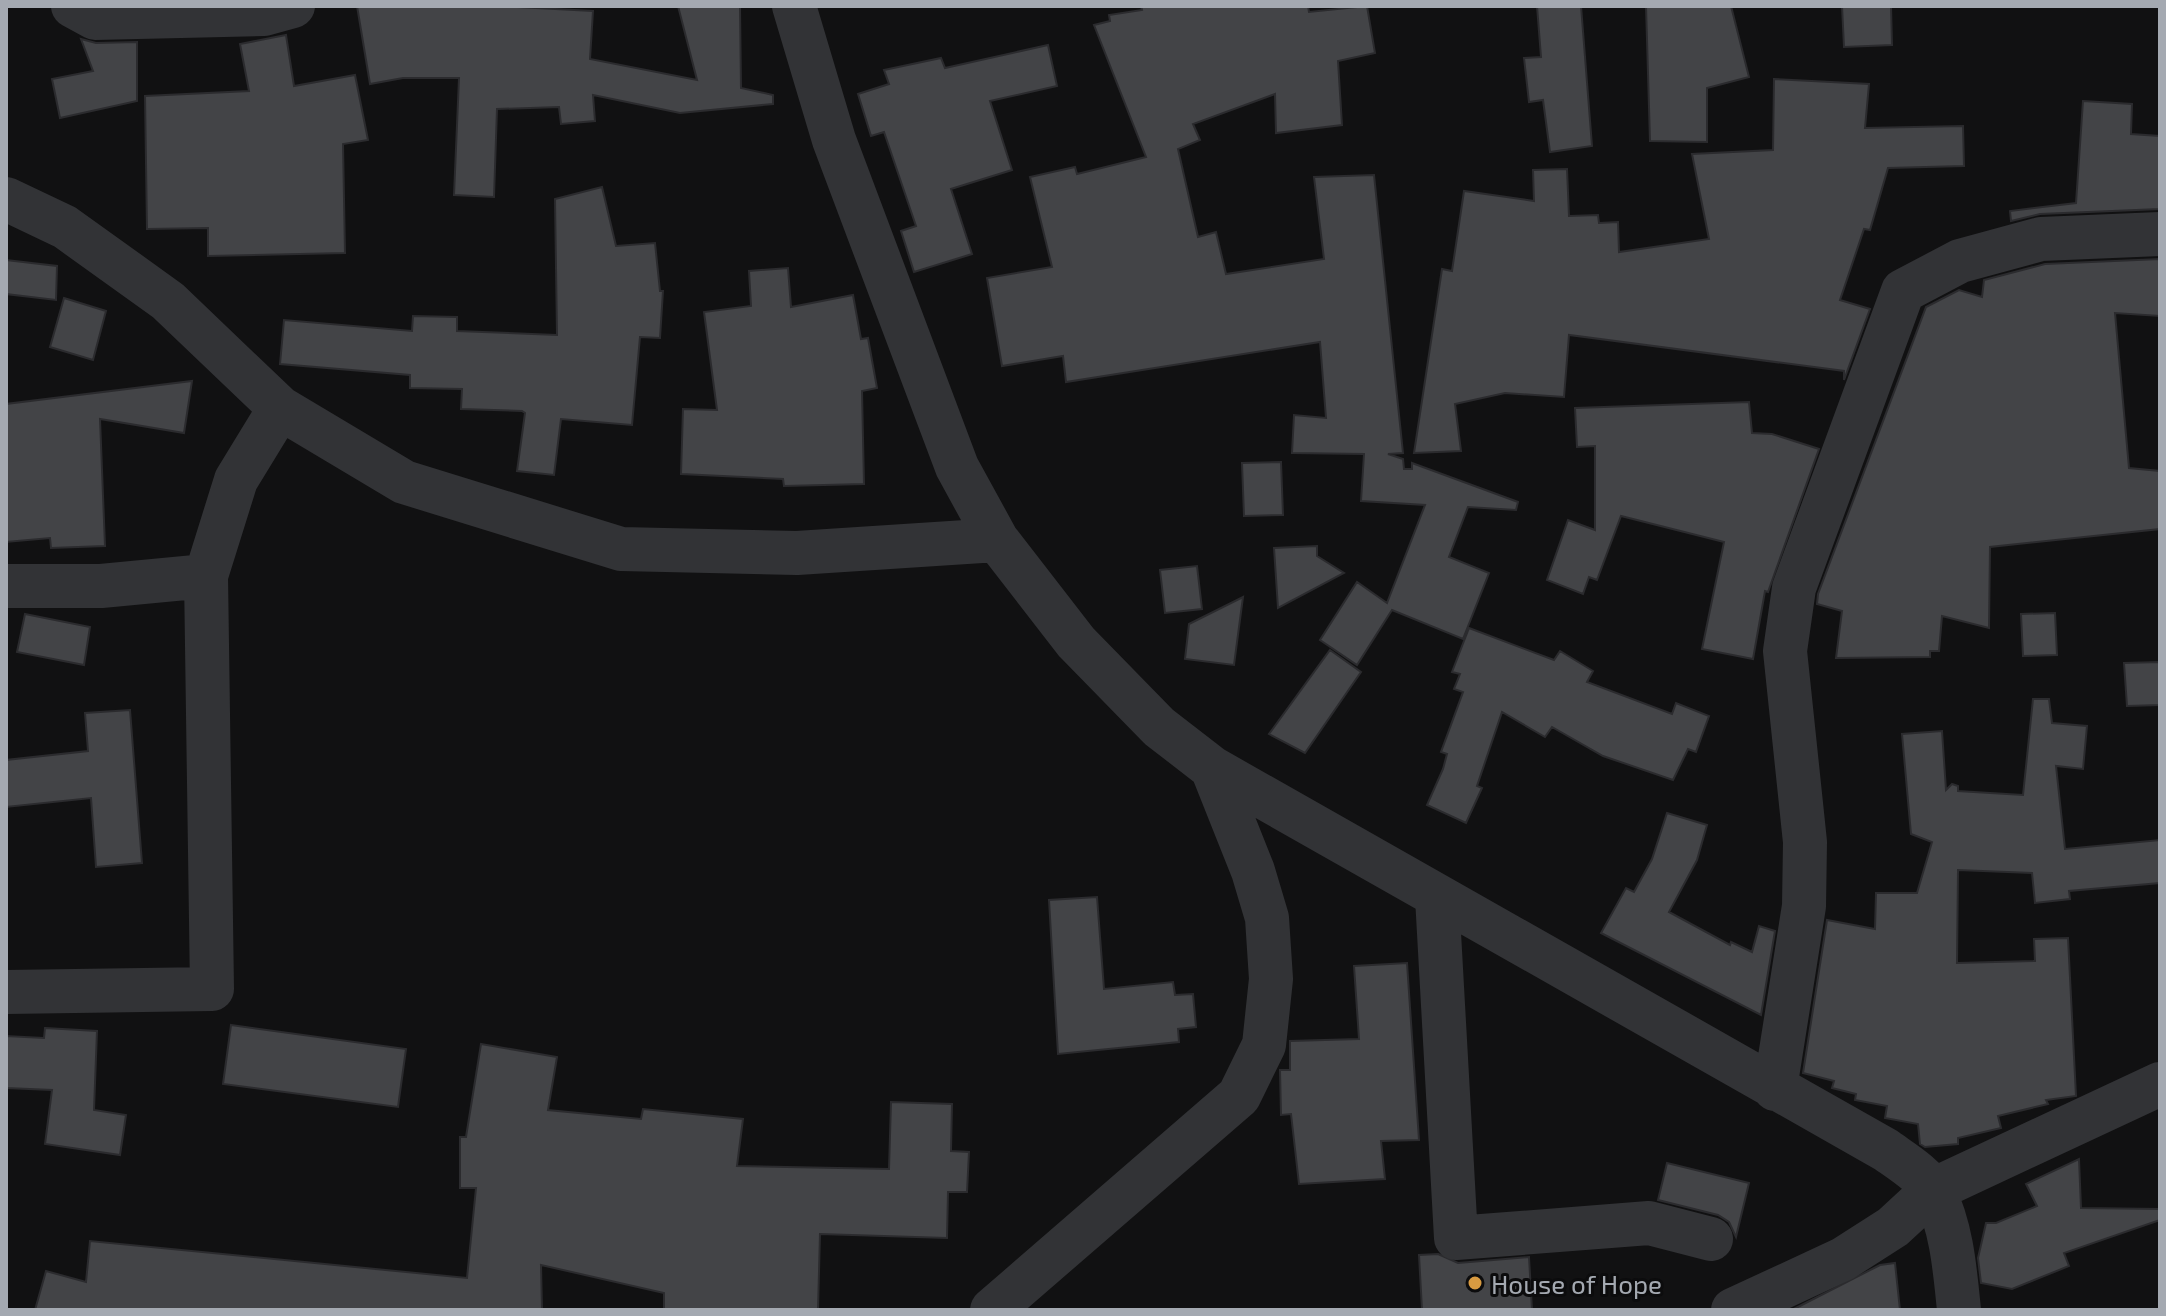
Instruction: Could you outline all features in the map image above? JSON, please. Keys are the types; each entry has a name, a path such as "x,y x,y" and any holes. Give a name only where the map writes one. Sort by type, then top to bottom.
{"street":[{"path":"73,6 95,18 264,14 293,6"},
{"path":"794,6 834,140 952,452 997,540 1076,642 1159,727 1212,768 1886,1150 1933,1190 1953,1251 1959,1310"},
{"path":"6,199 65,227 168,301 280,408 404,482 621,549 797,553 997,540"},
{"path":"1775,1089 1804,906 1805,842 1785,651 1794,588 1903,291 1960,261 2041,239 2160,234"},
{"path":"6,992 212,989 206,576 236,480 280,408"},
{"path":"6,586 101,586 206,576"},
{"path":"992,1310 1239,1096 1264,1045 1271,979 1267,918 1253,871 1212,768"},
{"path":"1437,897 1456,1238 1649,1223 1711,1239"},
{"path":"1733,1310 1843,1259 1893,1227 1933,1190 2160,1084"}],"building":[{"path":"357,6 499,6 593,11 590,59 697,80 678,6 740,6 741,88 773,95 773,104 680,113 593,95 595,121 561,124 559,107 497,109 494,197 454,195 459,78 403,78 370,84"},
{"path":"1141,6 1308,6 1309,12 1367,6 1375,53 1338,61 1342,125 1276,133 1275,94 1193,124 1200,140 1178,149 1198,237 1216,232 1226,274 1324,259 1314,177 1374,175 1403,453 1388,454 1403,459 1404,469 1412,469 1412,463 1518,502 1516,510 1468,507 1449,557 1489,573 1463,639 1392,610 1357,665 1320,640 1357,582 1387,603 1425,505 1361,501 1364,454 1292,453 1294,415 1326,418 1320,342 1066,382 1063,356 1002,366 987,278 1052,267 1030,177 1075,167 1077,174 1146,157 1094,25 1110,21 1109,15 1142,10"},
{"path":"1537,6 1581,6 1592,146 1550,152 1543,100 1529,102 1524,58 1541,57"},
{"path":"1646,6 1731,6 1749,77 1707,88 1707,142 1650,141"},
{"path":"1842,6 1891,6 1892,45 1844,47"},
{"path":"286,35 294,86 355,75 368,140 343,144 345,253 208,256 208,228 147,229 145,96 249,91 240,44"},
{"path":"81,39 96,43 137,42 137,101 60,118 52,79 93,71"},
{"path":"1048,45 1057,86 990,101 1012,170 951,189 972,254 914,272 901,231 916,226 884,132 871,136 858,94 889,84 884,70 941,58 945,68"},
{"path":"1774,79 1869,84 1865,128 1963,126 1964,166 1888,168 1870,230 1864,229 1840,300 1870,309 1844,380 1844,371 1569,335 1564,397 1505,393 1455,404 1461,451 1414,453 1442,269 1452,271 1464,191 1534,201 1533,170 1567,169 1569,216 1598,215 1599,223 1618,222 1619,252 1709,239 1692,154 1773,150"},
{"path":"2083,101 2132,104 2131,134 2160,136 2160,209 2040,214 2011,221 2010,211 2076,203"},
{"path":"602,187 616,246 655,243 660,291 663,291 660,338 640,337 632,425 561,419 554,475 517,471 525,413 522,411 461,409 462,389 410,388 410,375 280,364 284,320 412,331 413,316 457,317 457,331 557,335 555,199"},
{"path":"2160,259 2160,316 2115,313 2129,468 2160,471 2160,529 1990,547 1989,628 1942,616 1939,651 1930,651 1930,657 1836,658 1842,611 1817,604 1818,594 1926,307 1959,290 1982,297 1984,280 2045,264"},
{"path":"6,260 57,266 56,300 6,294"},
{"path":"788,268 791,307 853,295 861,339 868,338 877,388 862,391 864,484 784,486 783,479 681,474 683,409 717,410 704,312 751,306 749,271"},
{"path":"64,298 106,311 93,360 50,347"},
{"path":"192,381 184,433 100,419 105,546 51,548 50,538 6,542 6,404"},
{"path":"1749,402 1752,433 1772,434 1819,449 1768,592 1765,591 1753,659 1702,649 1724,542 1621,516 1597,580 1589,577 1583,594 1547,580 1568,520 1595,530 1595,446 1577,447 1575,408"},
{"path":"1281,462 1283,515 1244,516 1242,463"},
{"path":"1317,546 1317,556 1344,573 1278,608 1274,548"},
{"path":"1197,566 1202,609 1165,613 1160,570"},
{"path":"1243,597 1234,665 1185,659 1189,624"},
{"path":"2055,613 2057,655 2023,656 2021,614"},
{"path":"25,614 90,627 84,665 17,652"},
{"path":"1469,628 1554,660 1560,651 1593,671 1587,682 1672,714 1676,703 1709,716 1696,752 1688,749 1673,780 1603,756 1552,727 1545,737 1502,712 1477,786 1482,788 1466,823 1427,805 1443,769 1447,754 1441,752 1463,692 1454,689 1460,674 1452,672"},
{"path":"1330,650 1361,672 1305,753 1269,734"},
{"path":"2160,662 2160,705 2127,706 2124,663"},
{"path":"2033,699 2049,699 2052,723 2087,726 2083,769 2056,766 2065,849 2160,840 2160,883 2069,891 2070,899 2035,903 2032,873 1958,870 1957,963 2035,961 2034,939 2068,938 2076,1096 2046,1100 2048,1104 1998,1116 2001,1128 1958,1138 1958,1144 1925,1147 1920,1144 1918,1124 1885,1118 1887,1106 1855,1100 1856,1094 1832,1088 1834,1081 1803,1073 1827,920 1875,929 1876,893 1917,893 1932,842 1911,834 1902,734 1942,731 1946,790 1952,784 1958,786 1958,791 2023,795"},
{"path":"130,710 142,863 96,867 91,798 6,807 6,760 88,751 85,713"},
{"path":"1667,813 1707,825 1697,860 1669,912 1730,945 1731,942 1752,952 1759,926 1775,931 1761,1015 1601,933 1626,888 1634,892 1652,859"},
{"path":"1097,897 1104,989 1173,982 1175,995 1193,994 1196,1027 1178,1029 1179,1042 1058,1054 1049,900"},
{"path":"1407,963 1419,1140 1381,1141 1385,1179 1299,1184 1291,1114 1281,1115 1280,1070 1290,1070 1290,1041 1359,1039 1354,966"},
{"path":"231,1025 406,1049 398,1107 223,1084"},
{"path":"45,1028 97,1031 94,1110 126,1115 120,1155 45,1144 52,1090 6,1088 6,1036 44,1038"},
{"path":"481,1044 557,1057 548,1110 641,1119 643,1109 743,1119 737,1166 889,1169 891,1102 952,1104 951,1151 969,1152 967,1192 948,1192 947,1238 820,1234 818,1310 664,1310 664,1293 541,1265 542,1310 35,1310 46,1271 86,1282 90,1241 467,1278 476,1188 460,1188 460,1137 466,1137"},
{"path":"2079,1159 2081,1208 2160,1209 2160,1220 2064,1253 2069,1266 2012,1289 1981,1283 1978,1258 1986,1223 1996,1223 2037,1206 2026,1184"},
{"path":"1667,1163 1749,1183 1736,1237 1729,1222 1718,1215 1658,1200"},
{"name":"House of Hope","path":"1438,1254 1458,1263 1529,1257 1532,1310 1422,1310 1419,1255"},
{"path":"1895,1263 1900,1310 1792,1310 1880,1265"}],"place":[{"name":"House of Hope","path":"1475,1283"}]}
